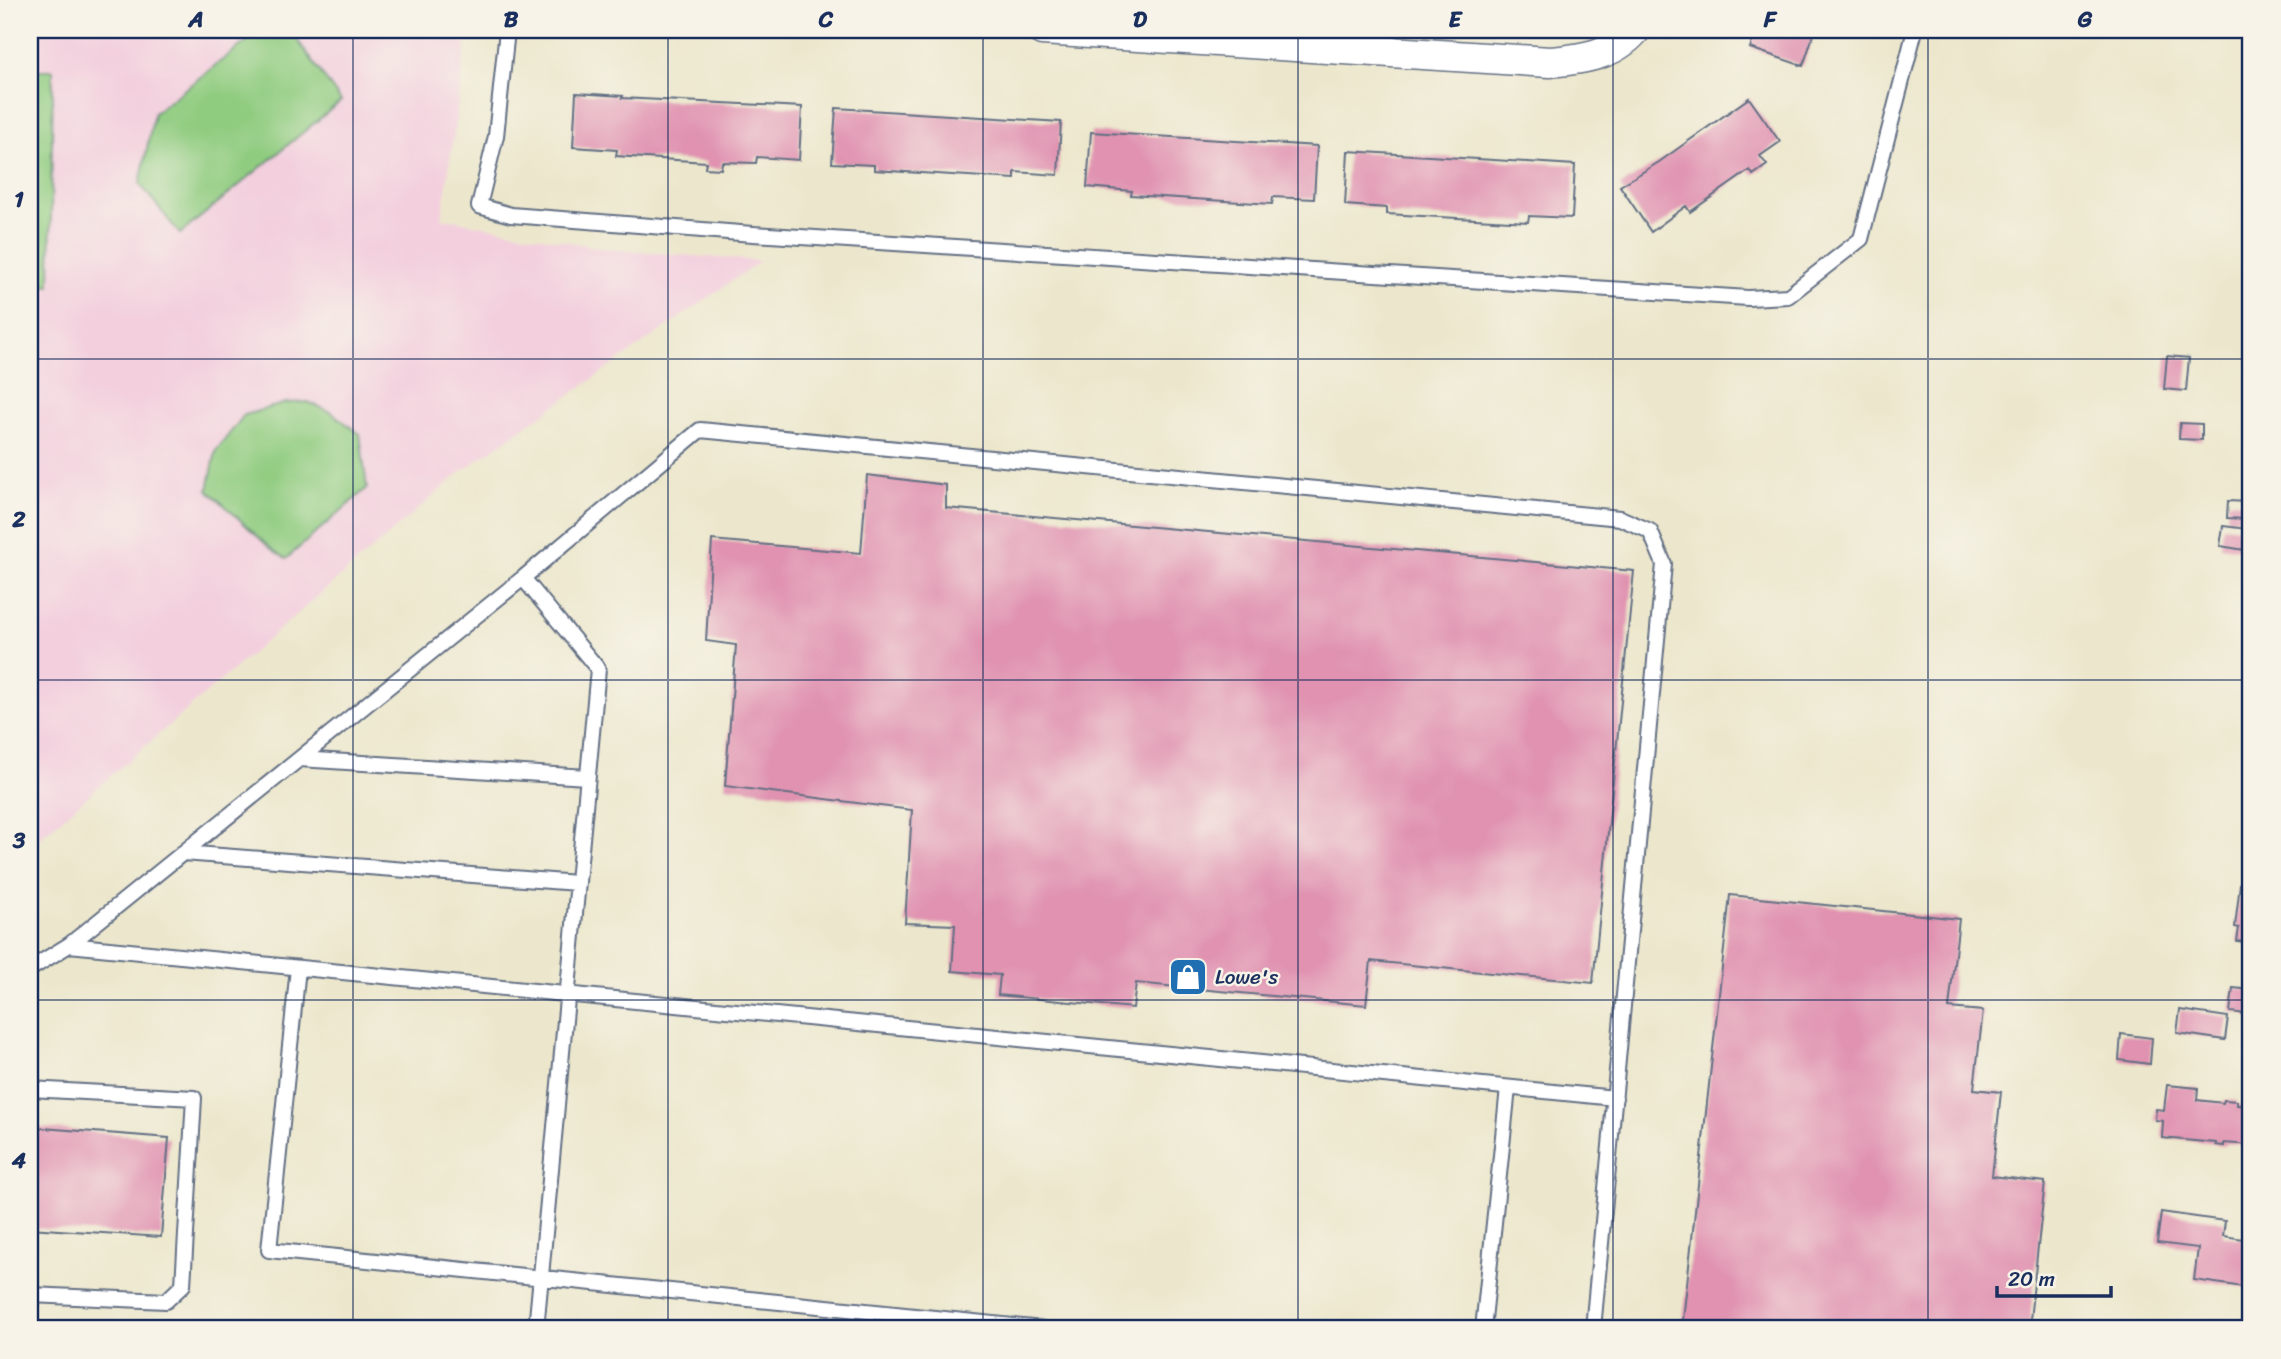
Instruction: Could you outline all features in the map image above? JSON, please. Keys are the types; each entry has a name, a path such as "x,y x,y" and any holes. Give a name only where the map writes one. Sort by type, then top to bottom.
{"street":[{"path":"1045,30 1267,37 1550,62 1599,55 1626,41 1635,30"}],"lane":[{"path":"507,30 496,136 479,206 511,215 753,234 1748,298 1788,296 1861,239 1914,30"},
{"path":"30,970 69,945 523,578 700,430 1620,518 1650,531 1664,564 1593,1329"},
{"path":"523,578 598,670 536,1329"},
{"path":"299,759 587,777"},
{"path":"183,853 577,883"},
{"path":"69,945 1615,1098"},
{"path":"298,968 269,1250 1043,1329"},
{"path":"1483,1329 1508,1088"},
{"path":"30,1089 194,1098 183,1285 166,1301 30,1295"}],"shaded area":[{"path":"30,30 468,30 442,218 606,249 760,261 462,471 30,846"}],"green space":[{"path":"256,34 296,38 341,101 180,234 140,184 154,113"},
{"path":"30,70 53,70 50,286 30,285"},
{"path":"308,402 331,412 360,434 367,488 286,559 269,547 208,490 216,451 244,415 286,403"}],"building":[{"path":"1756,30 1815,30 1803,66 1750,48"},
{"path":"576,93 623,96 622,98 802,107 799,160 757,157 756,163 722,162 721,169 705,168 706,162 616,156 617,150 573,147"},
{"path":"1749,98 1780,142 1760,156 1767,165 1753,175 1750,170 1690,212 1686,206 1651,232 1620,186 1659,162"},
{"path":"836,108 1061,122 1058,175 1015,172 1015,179 874,170 874,165 832,163"},
{"path":"1091,132 1317,146 1314,199 1273,197 1272,204 1131,195 1132,191 1087,187"},
{"path":"1348,151 1575,165 1572,218 1529,216 1528,222 1387,214 1387,208 1345,205"},
{"path":"2167,356 2189,358 2186,391 2164,389"},
{"path":"2180,423 2202,424 2202,440 2179,439"},
{"path":"867,475 946,485 946,508 1634,571 1593,983 1371,961 1366,1005 1136,983 1133,1008 998,995 1000,975 952,971 955,925 905,923 912,810 725,786 736,645 706,641 712,540 861,553"},
{"path":"2228,501 2248,502 2247,519 2227,518"},
{"path":"2223,526 2248,529 2245,550 2220,546"},
{"path":"2240,884 2251,885 2251,943 2237,941 2239,928 2235,927"},
{"path":"1730,895 1959,919 1949,1008 1983,1011 1974,1089 2001,1092 1992,1176 2045,1182 2029,1329 1682,1329"},
{"path":"2233,988 2251,990 2251,1017 2230,1012"},
{"path":"2180,1010 2228,1017 2225,1040 2177,1033"},
{"path":"2121,1034 2152,1038 2150,1064 2119,1060"},
{"path":"2167,1085 2198,1088 2197,1100 2223,1103 2224,1100 2237,1101 2237,1105 2251,1106 2251,1145 2224,1143 2224,1146 2162,1138 2163,1121 2155,1120 2156,1109 2164,1110"},
{"path":"30,1127 169,1138 161,1237 30,1228"},
{"path":"2161,1212 2225,1221 2223,1236 2251,1240 2251,1288 2194,1280 2198,1248 2157,1243"},
{"path":"2208,1323 2245,1328 2245,1329 2207,1329"}],"place":[{"name":"Lowe's","path":"1188,977"}]}
